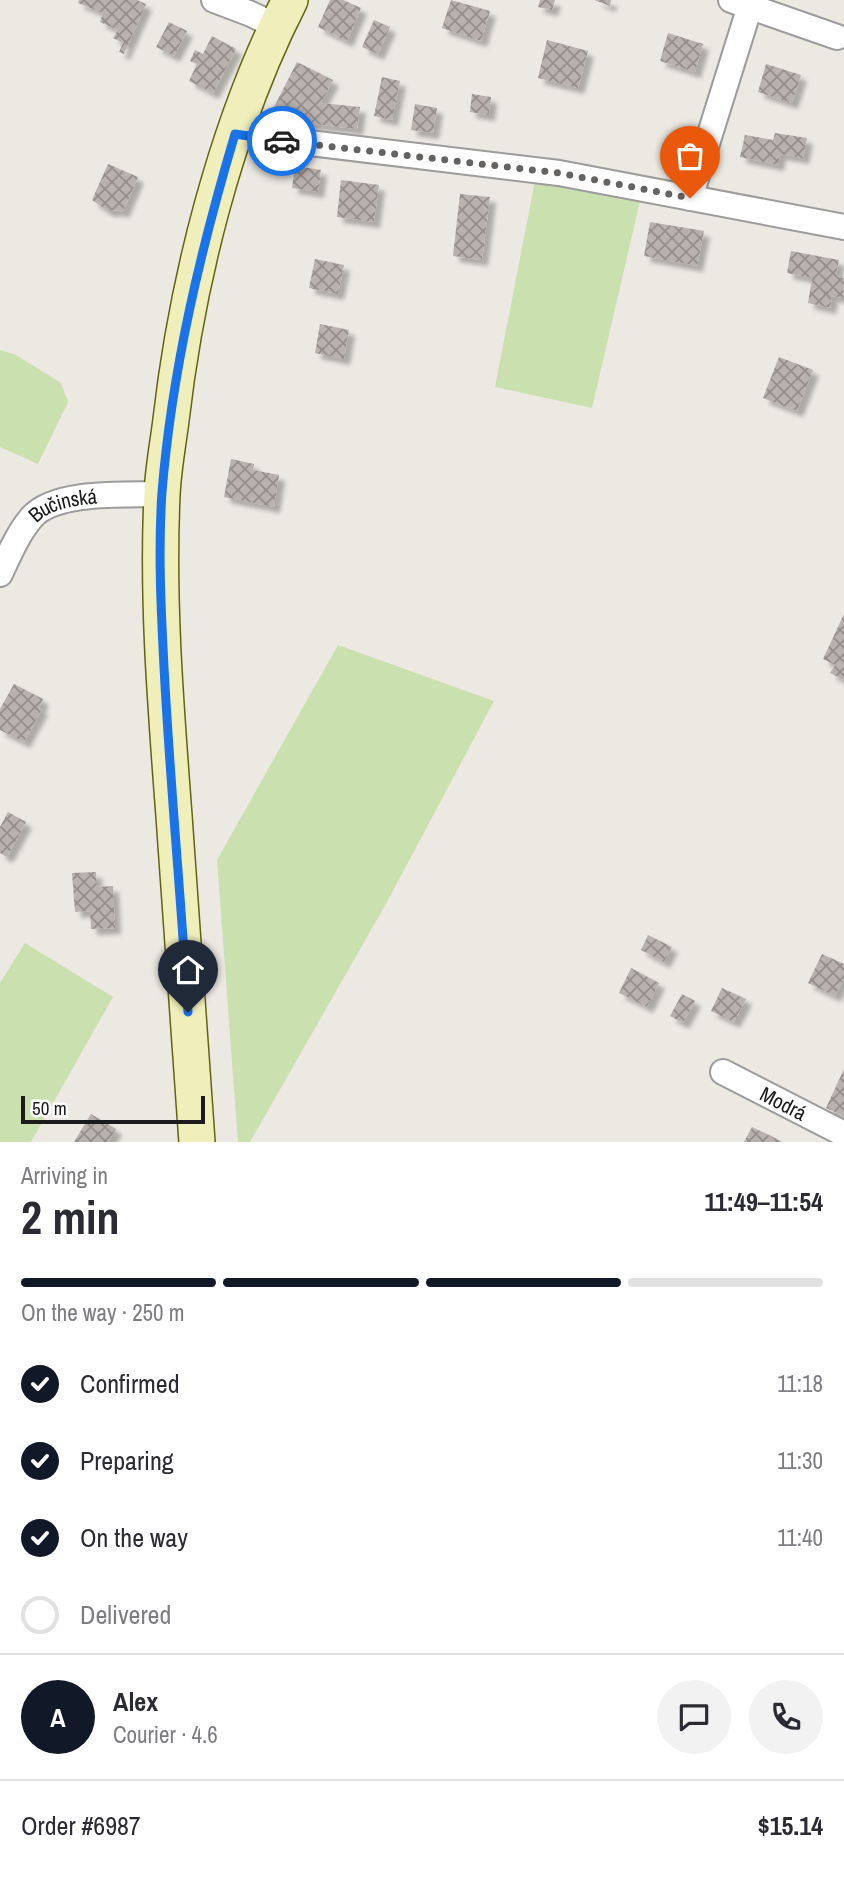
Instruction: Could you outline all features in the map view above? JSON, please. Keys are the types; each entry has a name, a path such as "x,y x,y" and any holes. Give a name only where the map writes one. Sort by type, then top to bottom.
{"main road":[{"path":"197,1142 167,725 162,611 162,494 173,402 191,294 209,220 235,134 283,13"}],"street":[{"path":"214,0 251,14 283,13"},
{"path":"690,198 740,3 837,37"},
{"path":"235,134 559,173 844,227"},
{"name":"Bučinská","path":"0,574 32,517 54,502 162,494"},
{"name":"Modrá","path":"723,1072 844,1134"}],"green space":[{"path":"535,181 640,201 592,408 495,387"},
{"path":"0,350 16,355 61,383 68,402 38,464 0,447"},
{"path":"338,645 494,701 387,902 250,1142 238,1142 217,860"},
{"path":"25,943 113,997 31,1142 0,1142 0,983"}],"building":[{"path":"79,0 137,0 146,4 124,54 119,52 123,43 113,38 118,30 100,22 103,13 78,3"},
{"path":"330,0 343,0 361,8 347,41 318,27"},
{"path":"451,0 490,11 481,41 442,28"},
{"path":"540,0 555,0 552,10 538,7"},
{"path":"594,0 611,0 610,6"},
{"path":"374,20 390,27 378,54 362,47"},
{"path":"169,22 187,31 174,56 156,47"},
{"path":"668,33 703,44 695,72 660,61"},
{"path":"212,36 236,49 213,93 189,81 197,64 190,61 195,50 203,54"},
{"path":"547,40 588,51 578,88 538,78"},
{"path":"297,62 333,80 321,103 360,107 357,129 278,120 272,112"},
{"path":"766,64 801,75 792,103 758,92"},
{"path":"382,77 400,81 392,120 374,116"},
{"path":"472,94 491,97 489,115 470,112"},
{"path":"415,104 437,108 433,133 411,130"},
{"path":"775,133 807,138 803,158 780,154 778,165 740,157 745,135 773,140"},
{"path":"108,164 138,177 123,212 108,211 92,200"},
{"path":"295,166 321,170 318,192 292,188"},
{"path":"341,180 379,185 374,222 337,217"},
{"path":"460,194 490,197 482,260 453,256"},
{"path":"650,222 704,231 697,266 644,256"},
{"path":"791,251 839,260 836,276 844,278 843,298 832,296 830,308 808,303 812,278 787,273"},
{"path":"315,259 344,265 338,294 309,288"},
{"path":"320,324 349,330 344,359 315,353"},
{"path":"779,357 813,370 797,411 763,398"},
{"path":"231,459 254,464 253,470 279,475 274,507 224,497"},
{"path":"844,614 844,680 830,673 835,665 823,659"},
{"path":"14,684 43,699 39,708 42,709 24,742 0,730 0,709"},
{"path":"8,812 26,822 7,857 0,853 0,827"},
{"path":"96,872 97,887 113,886 115,928 91,929 90,911 75,912 72,873"},
{"path":"648,935 672,947 664,962 641,950"},
{"path":"822,954 844,964 844,977 835,996 808,983"},
{"path":"631,968 659,983 647,1007 619,993"},
{"path":"722,988 746,999 734,1022 711,1011"},
{"path":"682,994 695,1001 683,1023 670,1016"},
{"path":"844,1069 844,1116 826,1108"},
{"path":"91,1114 116,1129 108,1142 74,1142"},
{"path":"752,1127 771,1136 782,1142 744,1142"}],"way so far":[{"path":"282,141 559,173 690,198"}],"route":[{"path":"188,1012 165,687 162,494 173,402 191,294 209,220 235,134 282,141"}]}
